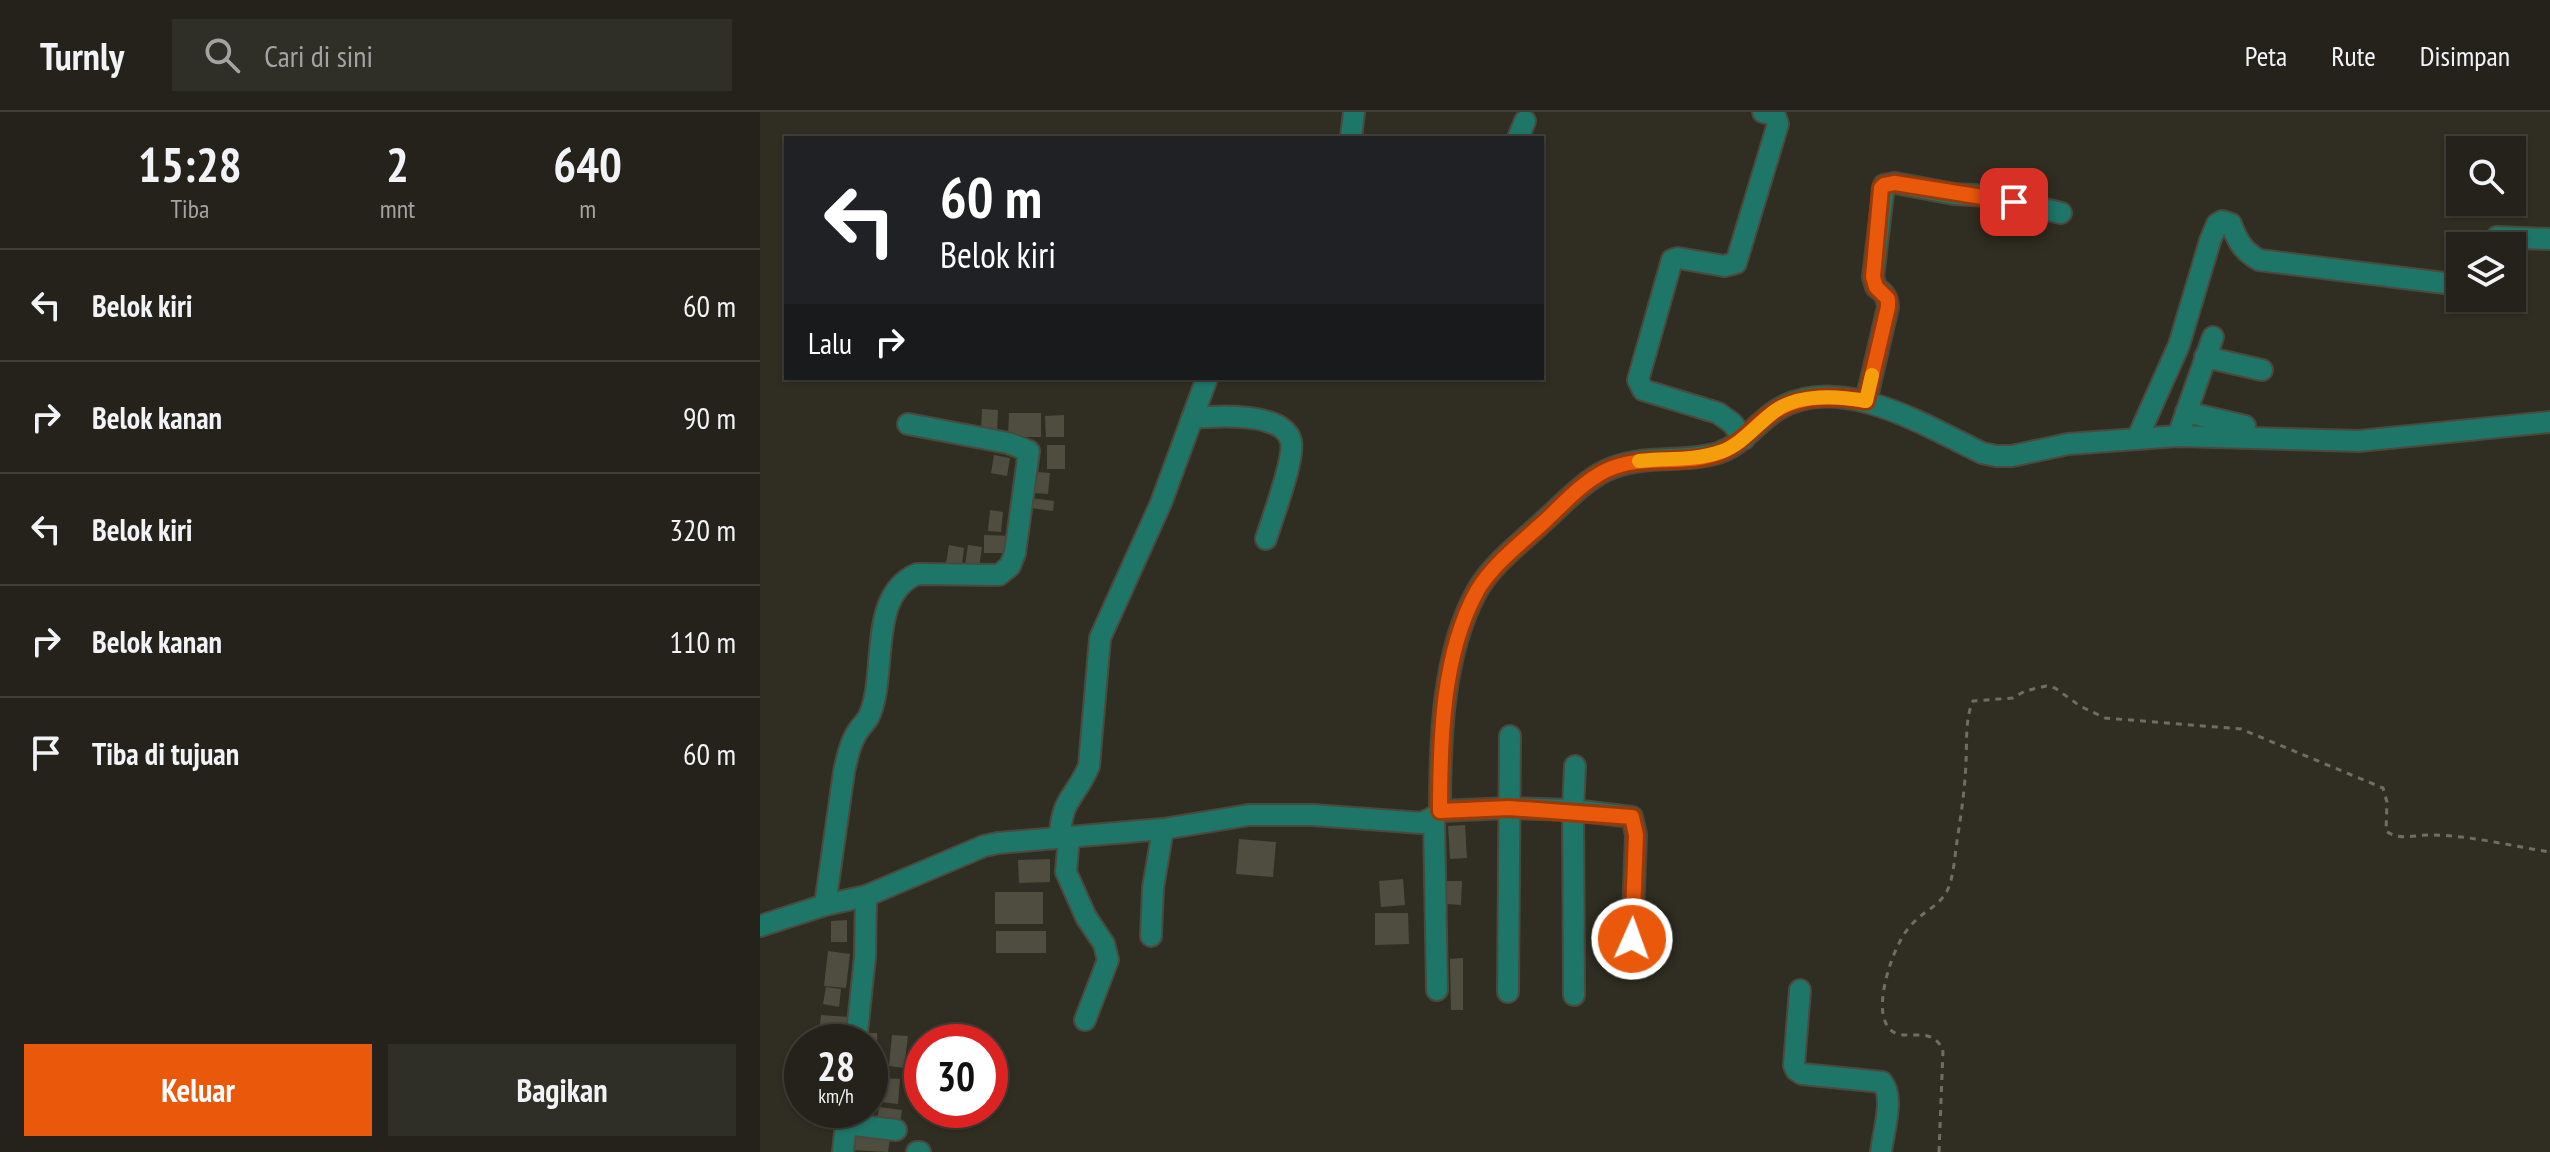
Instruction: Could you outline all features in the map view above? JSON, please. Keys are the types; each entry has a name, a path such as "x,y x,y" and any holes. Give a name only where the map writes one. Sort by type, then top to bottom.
{"street":[{"path":"1351,136 1354,112"},
{"path":"1744,439 1732,423 1718,413 1643,390 1638,386 1638,380 1672,260 1678,258 1724,266 1736,263 1778,124 1775,115 1763,112"},
{"path":"1866,401 1888,307 1888,299 1876,287 1873,277 1881,188 1884,185 1895,183 1954,194 1991,196 2061,213"},
{"path":"2137,439 2179,345 2181,329 2210,241 2217,224 2222,221 2231,224 2238,243 2246,253 2259,260 2446,283"},
{"path":"2526,238 2550,239"},
{"path":"2178,436 2213,337"},
{"path":"2205,357 2262,370"},
{"path":"1085,1020 1108,960 1104,944 1086,917 1066,872 1063,807 1084,779 1089,766 1100,638 1161,503 1206,380"},
{"path":"1437,990 1437,814 1443,715 1461,631 1478,590 1509,553 1603,471 1631,461 1697,459 1723,451 1744,439 1777,409 1797,402 1842,397 1887,407 1982,453 1996,456 2031,454 2068,444 2178,436 2359,441 2550,422"},
{"path":"2186,412 2245,426"},
{"path":"1192,418 1241,416 1269,423 1290,438 1290,458 1266,539"},
{"path":"825,905 848,754 858,731 869,717 875,697 889,605 896,588 905,579 917,574 999,575 1010,566 1015,553 1029,451 1008,443 908,424"},
{"path":"1508,992 1510,736"},
{"path":"1574,995 1575,766"},
{"path":"760,926 825,905 866,896 984,846 1163,829 1249,815 1313,815 1422,823 1437,814 1509,808 1573,810 1632,817 1636,835 1632,939"},
{"path":"1151,936 1153,888 1163,829"},
{"path":"858,1024 865,957 866,896"},
{"path":"1800,990 1796,1070 1802,1074 1882,1082 1886,1087 1887,1099 1881,1152"},
{"path":"843,1152 845,1128"},
{"path":"888,1128 896,1130"}],"path":[{"path":"1939,1152 1943,1050 1934,1037 1891,1033 1886,1026 1882,997 1889,966 1910,925 1937,905 1949,887 1965,782 1969,713 1973,701 2013,698 2025,691 2046,686 2055,688 2080,706 2105,718 2241,729 2383,788 2387,802 2386,831 2391,835 2449,837 2550,852"}],"building":[{"path":"982,409 998,410 997,434 981,433"},
{"path":"1009,413 1041,413 1041,437 1008,437"},
{"path":"1064,415 1064,437 1046,437 1045,416"},
{"path":"1047,445 1065,445 1065,469 1047,469"},
{"path":"994,455 1010,458 1007,476 991,473"},
{"path":"1036,472 1050,473 1048,494 1034,493"},
{"path":"1031,498 1054,501 1053,511 1030,508"},
{"path":"990,510 1003,512 1001,532 988,531"},
{"path":"984,535 1012,536 1012,553 984,553"},
{"path":"949,545 964,548 962,565 946,563"},
{"path":"968,545 982,547 979,568 965,566"},
{"path":"1465,825 1467,858 1450,859 1448,826"},
{"path":"1239,839 1276,842 1273,877 1236,874"},
{"path":"1050,859 1050,882 1019,883 1018,860"},
{"path":"1403,879 1405,905 1381,907 1379,881"},
{"path":"1446,881 1462,881 1461,905 1445,904"},
{"path":"995,892 1043,892 1043,924 995,924"},
{"path":"1375,913 1408,913 1409,944 1375,945"},
{"path":"847,920 847,942 831,942 831,921"},
{"path":"996,931 1046,931 1046,953 996,953"},
{"path":"828,951 850,954 846,988 824,986"},
{"path":"1463,958 1463,1010 1451,1010 1450,959"},
{"path":"826,987 841,989 839,1007 823,1004"},
{"path":"821,1015 849,1017 848,1024 820,1024"},
{"path":"892,1035 904,1036 904,1068 889,1066"},
{"path":"888,1078 900,1079 898,1104 888,1103"},
{"path":"888,1108 902,1110 900,1124 888,1122"},
{"path":"854,1132 890,1138 888,1152 851,1150"}],"slow traffic":[{"path":"1639,461 1697,459 1723,451 1744,439 1777,409 1797,402 1842,397 1866,401 1872,375"}],"route":[{"path":"1632,939 1636,835 1632,817 1573,810 1509,808 1440,811 1443,715 1461,631 1478,590 1509,553 1603,471 1631,461 1697,459 1723,451 1744,439 1777,409 1797,402 1842,397 1866,401 1888,307 1888,299 1873,282 1881,188 1884,185 1895,183 2014,202"}]}
